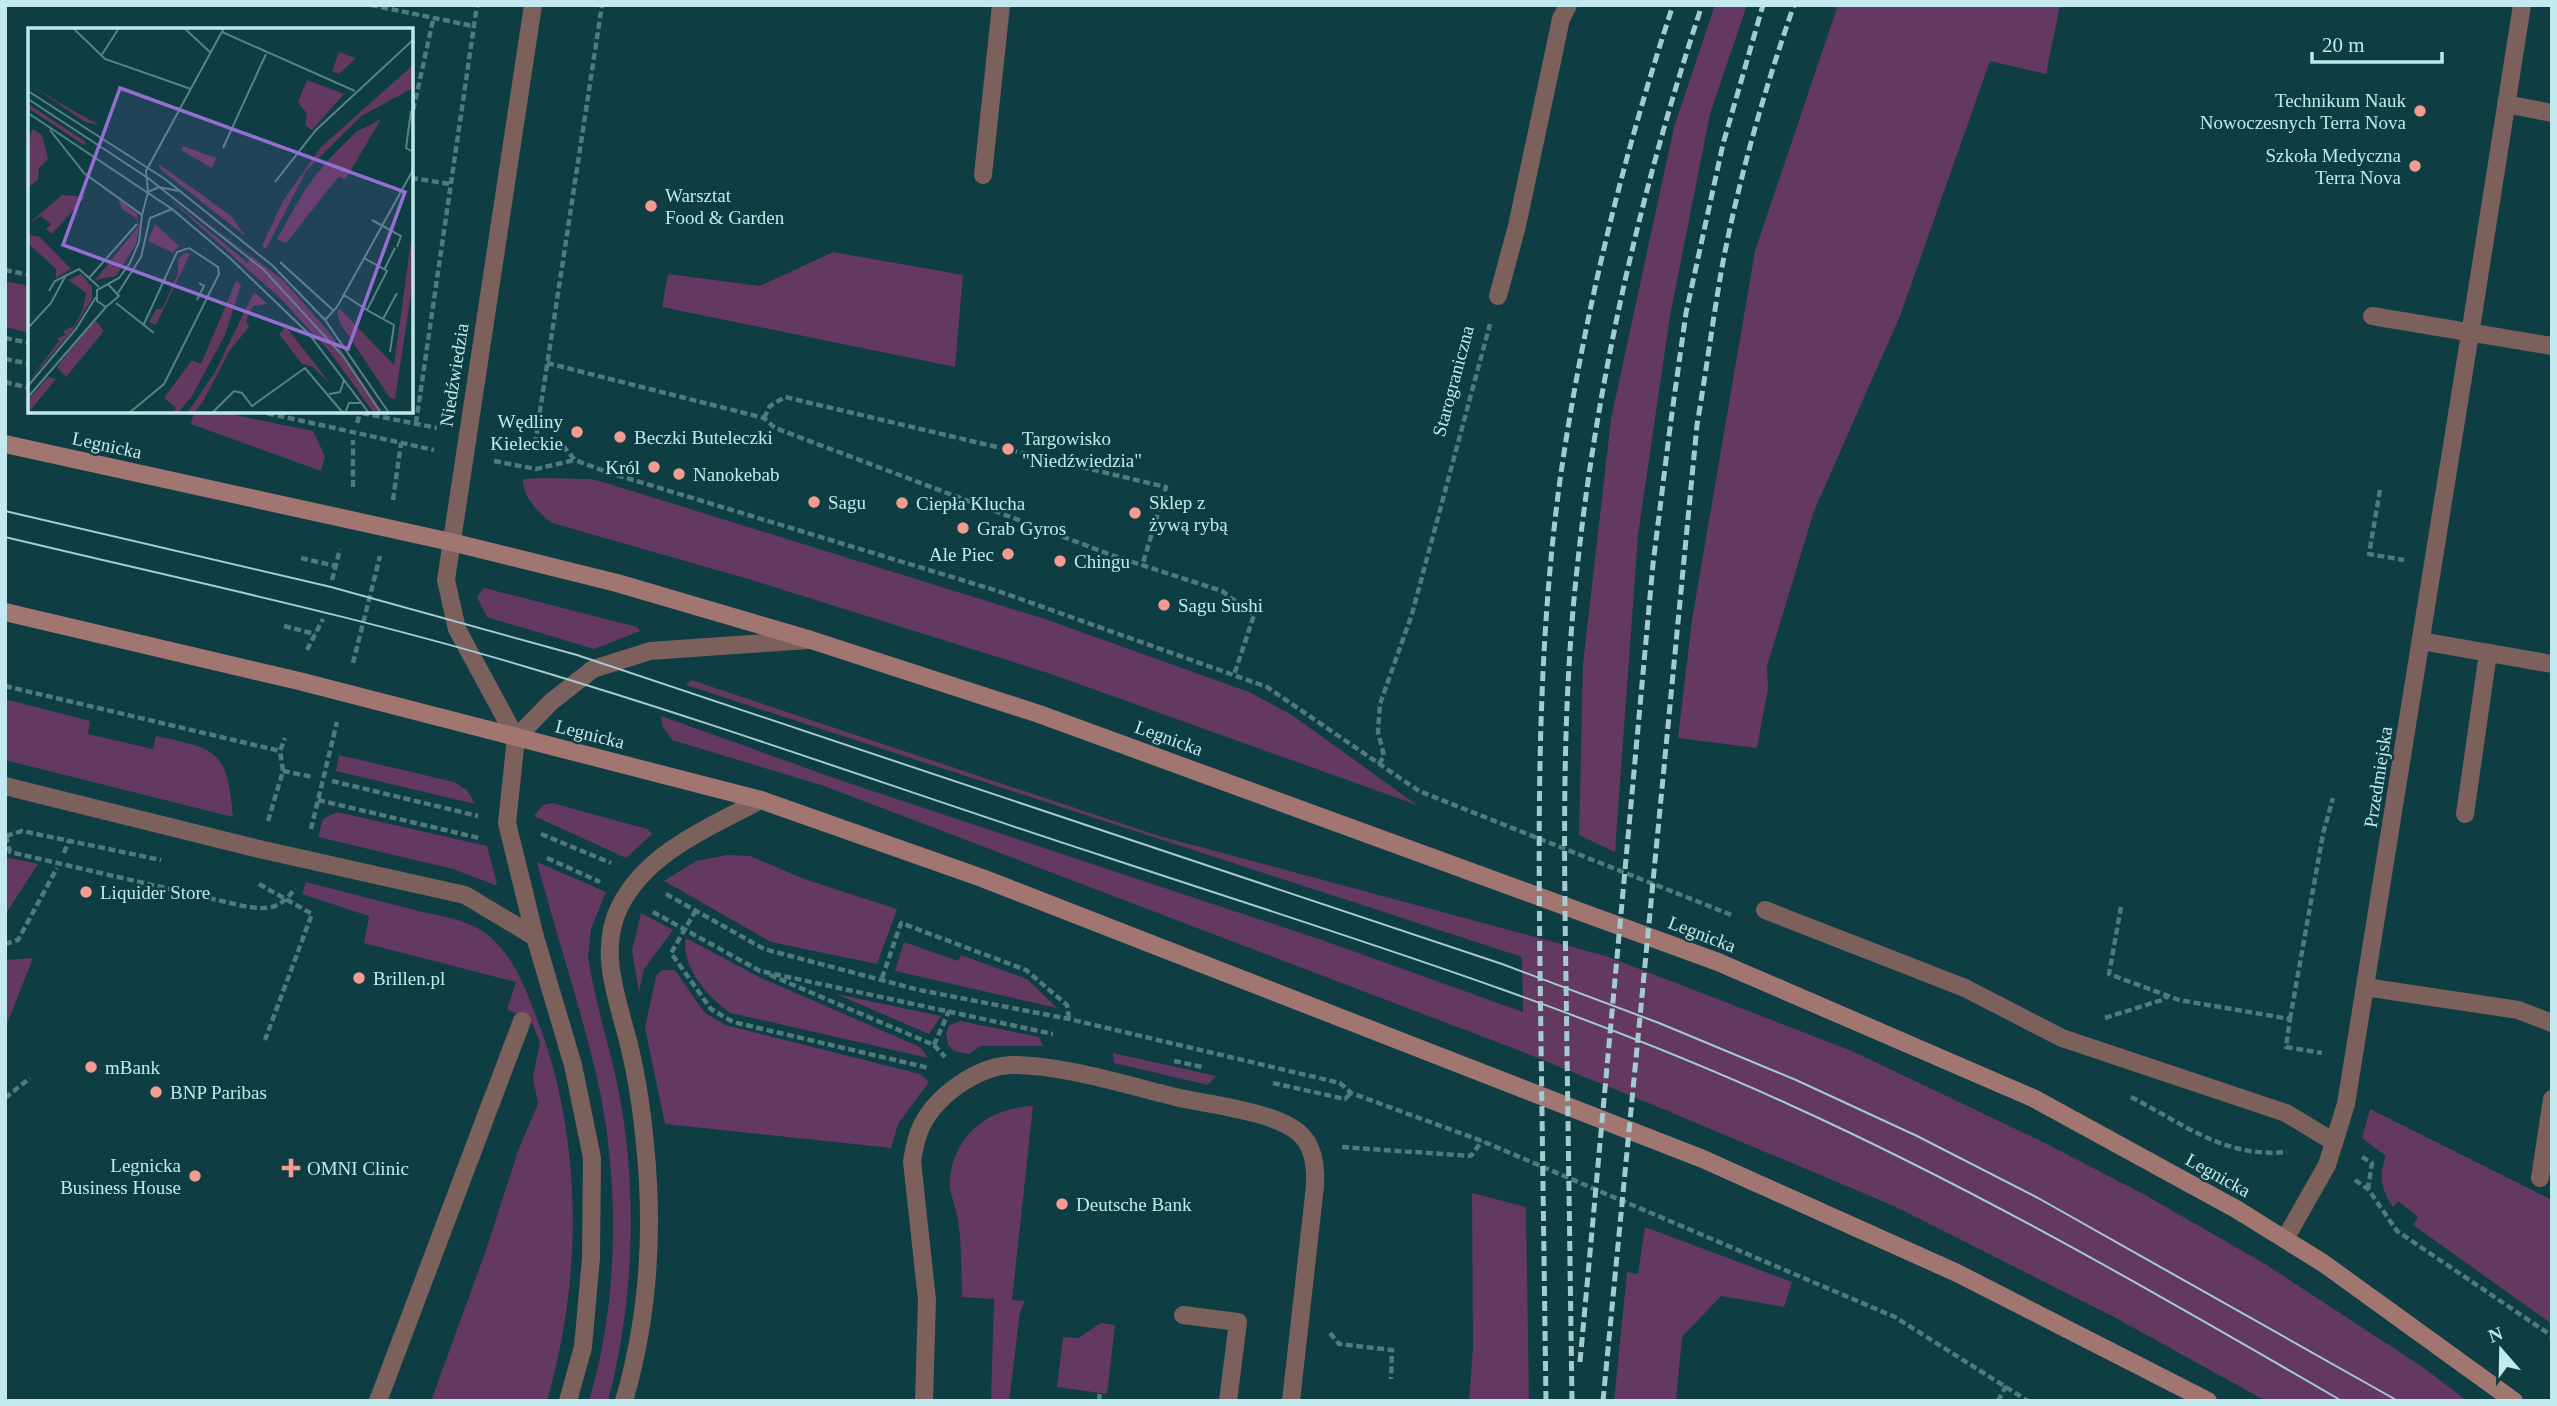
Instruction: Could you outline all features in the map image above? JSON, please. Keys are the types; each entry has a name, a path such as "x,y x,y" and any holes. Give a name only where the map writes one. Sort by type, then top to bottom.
{"main road":[{"name":"Legnicka","path":"5,444 451,542 613,582 811,640 1039,714 1718,962 2033,1098 2285,1239 2514,1401"},
{"name":"Legnicka","path":"5,612 299,681 761,800 982,878 1703,1159 1957,1273 2208,1401"}],"street":[{"name":"Niedźwiedzia","path":"516,738 457,629 446,580 533,5"},
{"path":"983,175 1001,5"},
{"path":"1498,296 1517,226 1561,19 1568,5"},
{"name":"Przedmiejska","path":"2285,1239 2326,1164 2346,1104 2522,5"},
{"path":"2506,104 2552,113"},
{"path":"2372,316 2552,346"},
{"name":"Legnicka","path":"516,738 551,702 593,670 604,666 650,651 811,640"},
{"path":"2421,641 2552,664"},
{"path":"2465,814 2488,653"},
{"path":"516,738 507,823 535,937 573,1065 592,1158 591,1258 583,1347 568,1401"},
{"path":"5,786 259,849 465,895 535,937"},
{"path":"624,1401 640,1347 649,1270 646,1158 630,1048 612,982 609,938 619,908 638,878 689,838 761,800"},
{"path":"1765,910 1965,988 2062,1038 2286,1113 2334,1142"},
{"path":"2365,986 2518,1010 2552,1023"},
{"path":"378,1401 522,1021"},
{"path":"924,1401 927,1300 912,1161 921,1126 930,1112 960,1085 986,1071 1010,1065 1078,1075 1256,1115 1290,1127 1310,1147 1315,1186 1291,1401"},
{"path":"2540,1178 2552,1099"},
{"path":"1183,1315 1238,1321 1228,1401"}],"path":[{"path":"371,5 433,20 474,26"},
{"path":"415,424 477,5"},
{"path":"535,444 602,5"},
{"path":"413,112 433,20"},
{"path":"413,178 451,184"},
{"path":"5,270 28,275"},
{"name":"Starograniczna","path":"1379,764 1384,756 1378,732 1380,704 1412,614 1498,296"},
{"path":"5,338 28,343"},
{"path":"5,359 28,364"},
{"path":"547,363 764,418 775,428 1142,566 1222,591 1254,615 1234,675"},
{"path":"5,383 28,387"},
{"path":"764,418 770,406 785,397 1166,487 1142,566"},
{"path":"266,413 433,450"},
{"path":"357,423 360,413 437,428"},
{"path":"386,413 388,418"},
{"path":"353,487 354,440"},
{"path":"398,483 401,443"},
{"path":"520,443 563,446 575,460"},
{"path":"517,466 536,469 575,460 998,591 1267,687 1419,791 1741,919"},
{"path":"2380,490 2370,554 2412,562"},
{"path":"332,580 340,548"},
{"path":"353,661 380,557"},
{"path":"301,558 335,566"},
{"path":"307,650 323,619"},
{"path":"284,626 316,634"},
{"path":"5,686 280,751"},
{"path":"265,829 284,771 280,751 285,738"},
{"path":"308,838 330,749"},
{"path":"284,771 313,777"},
{"path":"332,780 484,817"},
{"path":"2329,1054 2286,1047 2323,834 2333,798"},
{"path":"318,800 488,840"},
{"path":"531,829 622,868"},
{"path":"172,863 22,831 6,836 10,852 243,906 272,910 286,901 299,875"},
{"path":"64,853 69,839"},
{"path":"534,852 609,886"},
{"path":"5,944 18,940 57,868"},
{"path":"250,880 312,915 265,1040"},
{"path":"656,888 764,949 882,978 919,990 1069,1019 1340,1083 1351,1093 1482,1142 1895,1317 2028,1401"},
{"path":"643,906 760,971 934,1045 960,1085"},
{"path":"2121,907 2109,974 2179,1000 2290,1019"},
{"path":"696,910 671,953 710,1009 733,1022 927,1066 960,1085"},
{"path":"882,978 901,923 1026,970 1067,1005 1069,1019"},
{"path":"760,971 1062,1036"},
{"path":"2081,1044 2089,1023 2165,999 2168,994"},
{"path":"934,1045 949,1011"},
{"path":"1170,1060 1210,1069"},
{"path":"5,1098 30,1079"},
{"path":"1264,1081 1345,1099 1351,1093"},
{"path":"2130,1097 2217,1144 2241,1151 2290,1151"},
{"path":"1310,1147 1471,1156 1482,1142"},
{"path":"2354,1179 2368,1189 2397,1231 2552,1336"},
{"path":"1330,1325 1330,1335 1339,1344 1392,1350 1391,1379"},
{"path":"1998,1401 2006,1386"},
{"path":"1099,1401 1100,1392"}],"shaded area":[{"path":"1715,5 1747,5 1710,114 1670,316 1638,535 1615,852 1579,835 1583,664 1611,419 1674,127"},
{"path":"1838,5 2060,5 2046,74 1990,61 1900,316 1814,511 1767,666 1768,688 1757,748 1678,738 1692,620 1755,251"},
{"path":"833,252 963,275 955,367 662,307 668,274 760,286"},
{"path":"5,281 28,286 28,333 5,327"},
{"path":"194,413 225,413 313,431 325,456 321,471 191,424"},
{"path":"523,479 591,479 603,482 1045,619 1249,692 1292,715 1417,805 1048,673 755,581 552,523 532,504 523,486"},
{"path":"484,588 637,627 640,631 594,649 487,617 477,597"},
{"path":"691,680 1156,835 1606,956 1852,1051 2047,1144 2147,1196 2265,1264 2424,1368 2467,1401 2266,1401 2112,1316 1894,1206 1523,1052 824,786 672,740 663,727 661,716 851,784 1322,940 1523,1012 1522,957 686,685"},
{"path":"5,699 90,721 88,734 153,749 156,736 206,750 216,756 222,765 231,795 233,817 5,760"},
{"path":"339,755 454,782 467,790 475,804 336,771"},
{"path":"552,803 647,829 652,834 626,858 534,816 543,805"},
{"path":"337,812 487,846 497,883 495,885 453,869 318,837 323,819"},
{"path":"727,855 750,856 804,879 897,909 877,964 771,942 664,881 696,861"},
{"path":"5,857 38,864 5,915"},
{"path":"537,862 606,892 591,929 588,957 619,1093 631,1208 628,1286 617,1363 608,1401 589,1401 599,1363 611,1282 613,1240 610,1156 597,1078"},
{"path":"306,882 469,924 494,940 510,959 522,981 551,1062 563,1109 573,1207 567,1305 559,1354 547,1401 431,1401 486,1250 518,1151 538,1104 533,1077 540,1042 531,1021 507,1009 516,982 364,943 369,916 302,894"},
{"path":"641,913 673,930 644,969 639,992 632,951"},
{"path":"686,938 759,977 920,1047 928,1058 731,1013 698,981 687,960"},
{"path":"904,942 958,961 961,955 1027,979 1057,1008 895,971"},
{"path":"33,958 5,1029 5,960"},
{"path":"662,970 675,970 704,1012 725,1025 920,1074 929,1082 898,1124 891,1148 665,1124 645,1028 656,976"},
{"path":"836,994 941,1016 929,1034"},
{"path":"960,1021 1039,1037 1043,1046 981,1046 969,1054 954,1051 948,1045 946,1033 950,1025"},
{"path":"1113,1053 1216,1076 1208,1085 1114,1063"},
{"path":"1033,1106 1012,1300 1025,1301 1020,1312 1009,1401 991,1401 994,1299 962,1297 959,1229 950,1188 952,1166 965,1138 988,1118 1017,1108"},
{"path":"2370,1109 2552,1200 2552,1324 2413,1225 2418,1217 2398,1201 2393,1207 2382,1182 2386,1156 2362,1138"},
{"path":"1472,1193 1526,1207 1529,1401 1469,1401 1473,1347"},
{"path":"1645,1227 1792,1282 1784,1307 1721,1296 1682,1337 1676,1401 1614,1401 1627,1272 1638,1274"},
{"path":"1101,1323 1115,1325 1107,1394 1057,1387 1063,1337 1078,1338"}],"tram line":[{"path":"5,511 331,587 577,655 1502,964 1659,1023 1796,1080 1917,1136 2038,1198 2398,1401"},
{"path":"5,537 334,615 530,668 745,736 1363,941 1535,1001 1705,1067 1859,1137 1999,1208 2342,1401"}],"railway":[{"path":"1546,1401 1539,846 1547,602 1569,419 1592,299 1637,122 1673,5"},
{"path":"1572,1401 1565,932 1566,730 1571,629 1595,433 1623,289 1659,146 1702,5"},
{"path":"1580,1362 1653,564 1671,420 1686,313 1723,144 1763,5"},
{"path":"1603,1401 1697,425 1722,267 1736,201 1772,70 1794,5"}],"place":[{"name":"Technikum Nauk Nowoczesnych Terra Nova","path":"2420,111"},
{"name":"Szkoła Medyczna Terra Nova","path":"2415,166"},
{"name":"Warsztat Food & Garden","path":"651,206"},
{"name":"Wędliny Kieleckie","path":"577,432"},
{"name":"Beczki Buteleczki","path":"620,437"},
{"name":"Targowisko \"Niedźwiedzia\"","path":"1008,449"},
{"name":"Król","path":"654,467"},
{"name":"Nanokebab","path":"679,474"},
{"name":"Sagu","path":"814,502"},
{"name":"Ciepła Klucha","path":"902,503"},
{"name":"Sklep z żywą rybą","path":"1135,513"},
{"name":"Grab Gyros","path":"963,528"},
{"name":"Ale Piec","path":"1008,554"},
{"name":"Chingu","path":"1060,561"},
{"name":"Sagu Sushi","path":"1164,605"},
{"name":"Liquider Store","path":"86,892"},
{"name":"Brillen.pl","path":"359,978"},
{"name":"mBank","path":"91,1067"},
{"name":"BNP Paribas","path":"156,1092"},
{"name":"OMNI Clinic","path":"291,1168"},
{"name":"Legnicka Business House","path":"195,1176"},
{"name":"Deutsche Bank","path":"1062,1204"}]}
